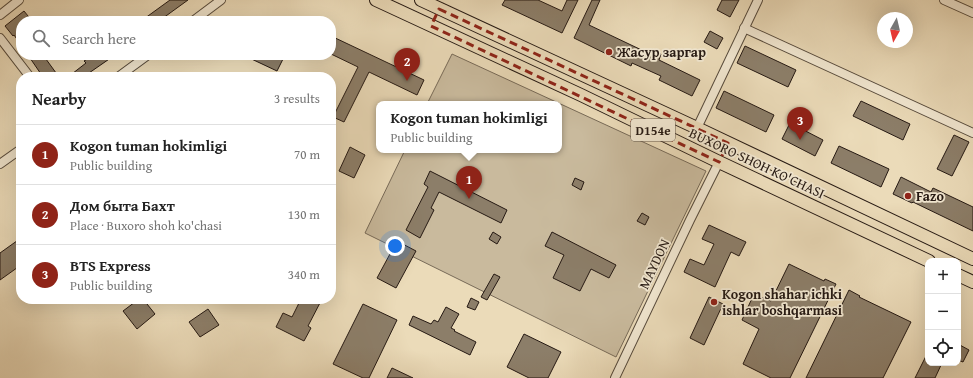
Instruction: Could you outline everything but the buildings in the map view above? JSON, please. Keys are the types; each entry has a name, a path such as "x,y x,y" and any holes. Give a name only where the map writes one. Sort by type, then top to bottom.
{"main road":[{"name":"BUXORO SHOH KO'CHASI","path":"376,0 574,92 925,259"},
{"name":"BUXORO SHOH KO'CHASI","path":"421,0 697,128 973,259"},
{"path":"431,26 439,9"},
{"path":"719,162 728,143"},
{"path":"961,276 973,282"}],"street":[{"path":"0,15 19,0"},
{"path":"200,16 221,0"},
{"path":"697,128 758,0"},
{"path":"944,0 973,13"},
{"path":"744,28 973,133"},
{"path":"0,38 16,59"},
{"path":"17,60 26,72"},
{"path":"125,72 141,60"},
{"path":"0,164 16,153"},
{"name":"MAYDON","path":"615,378 686,226 719,162"}],"highlighted area":[{"path":"439,9 728,143 719,162 431,26"}],"shaded area":[{"path":"452,54 554,101 428,101"},
{"path":"562,105 706,171 616,357 365,233 404,153 562,153"}],"place":[{"name":"Жасур заргар","path":"609,52"},
{"name":"Дом быта Бахт","path":"407,81"},
{"name":"BTS Express","path":"800,140"},
{"name":"Fazo","path":"908,196"},
{"name":"Kogon tuman hokimligi","path":"469,199"},
{"name":"Kogon shahar ichki ishlar boshqarmasi","path":"714,302"}]}
